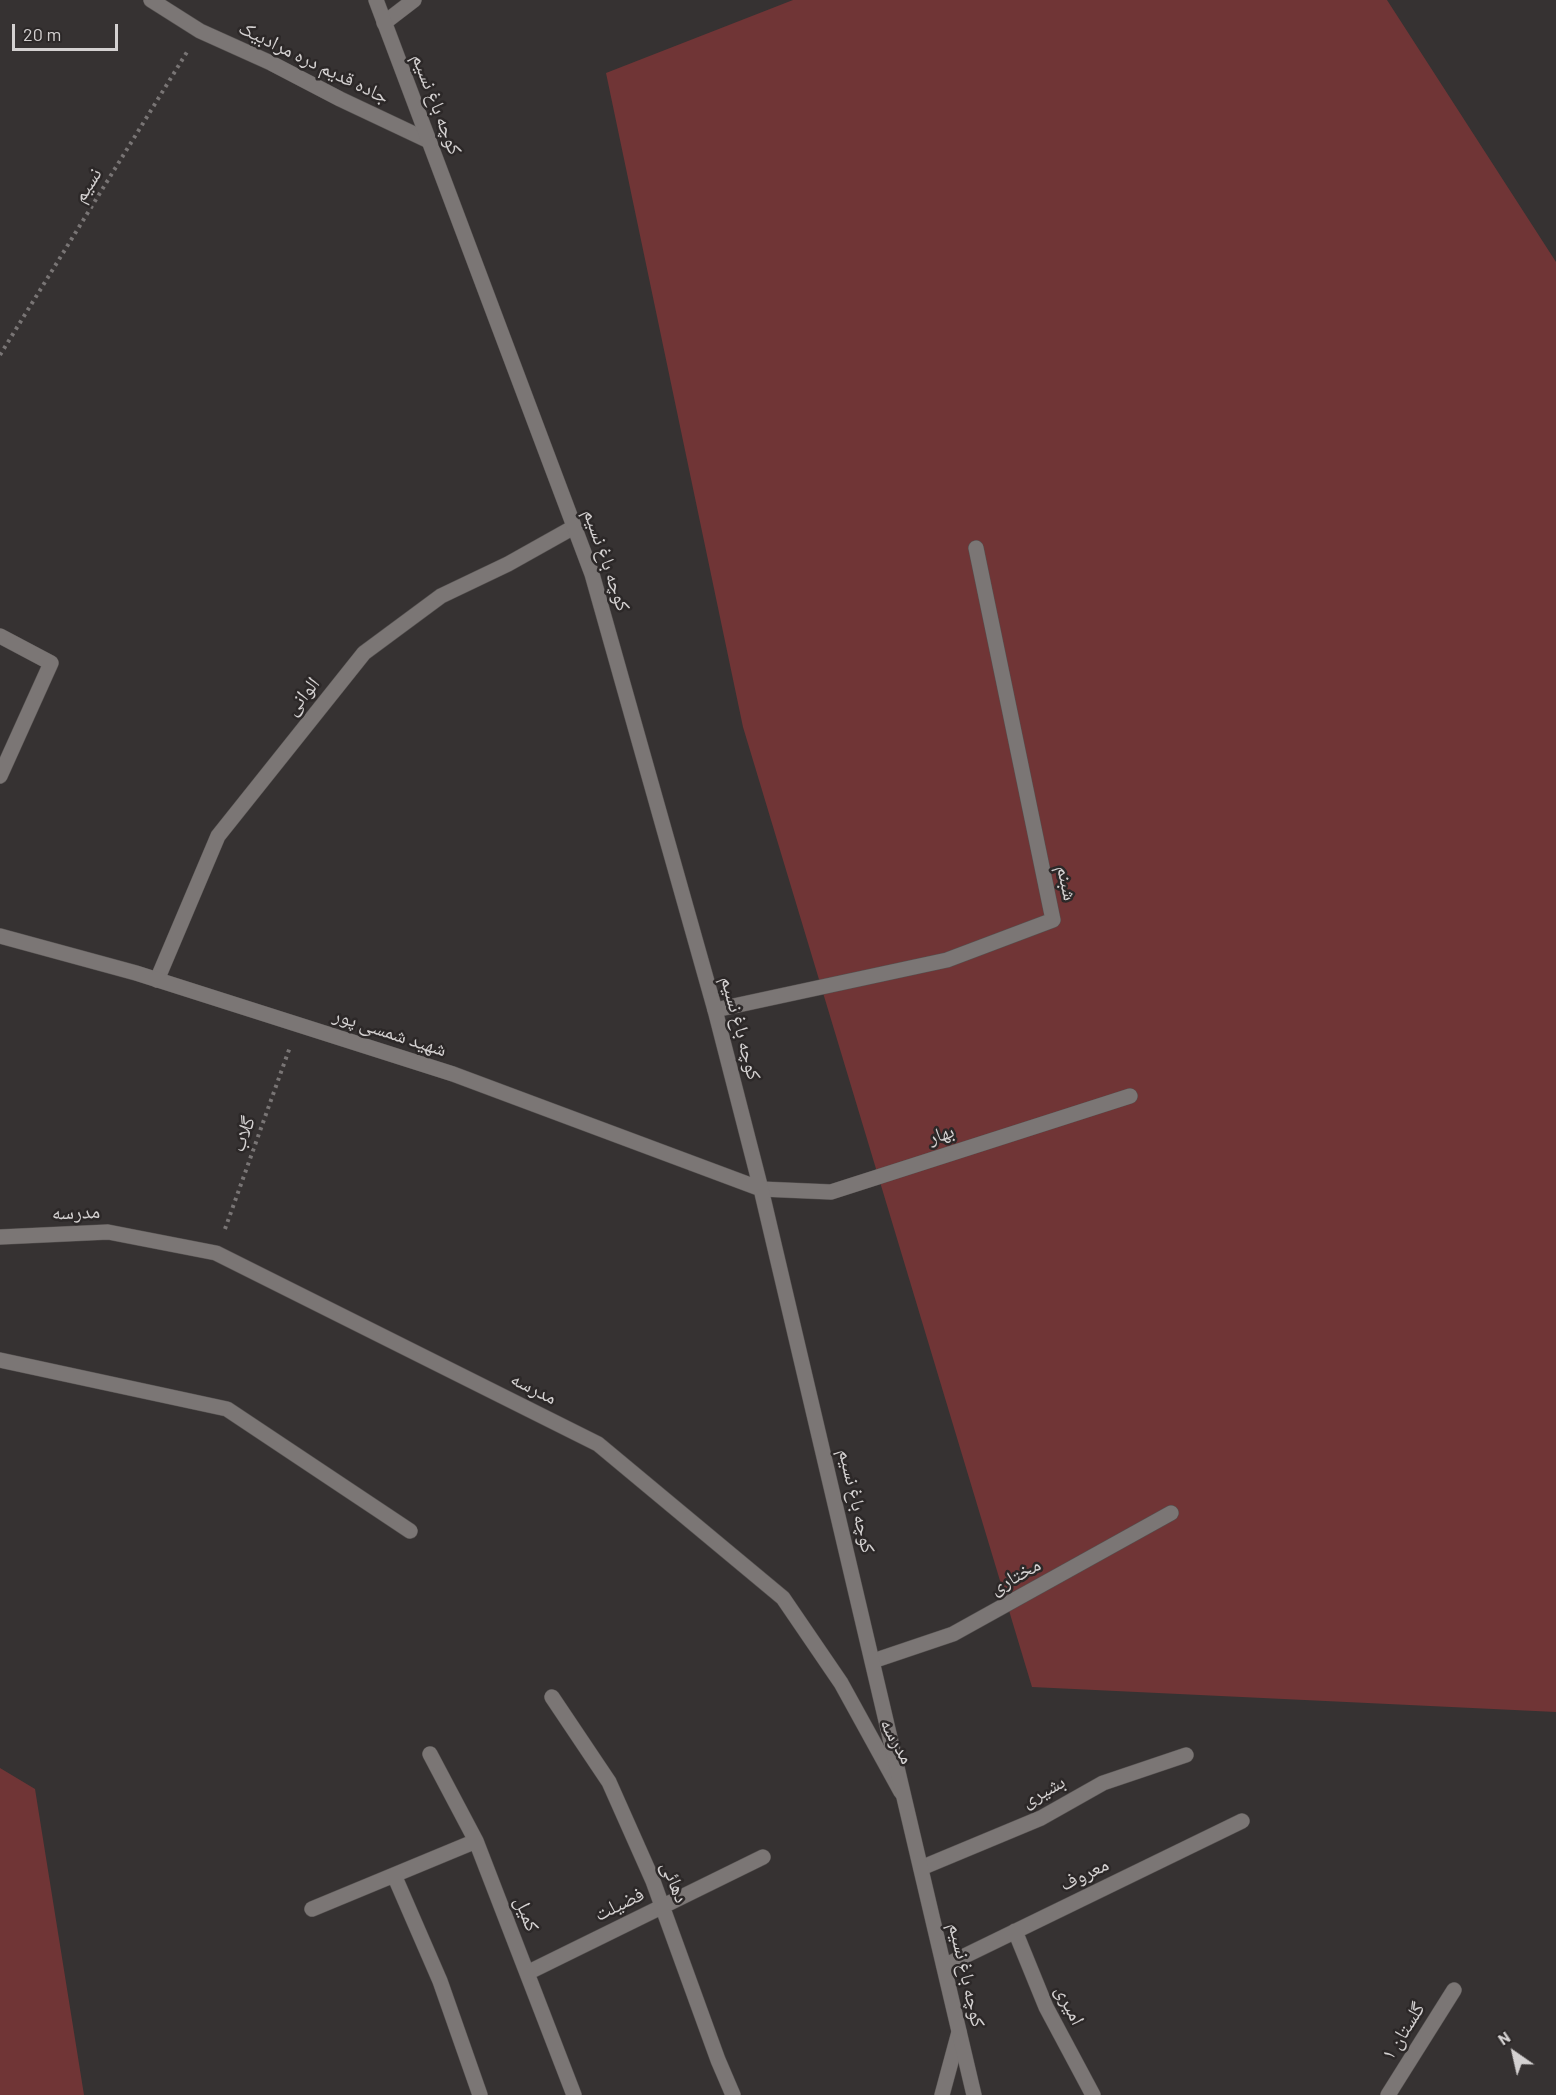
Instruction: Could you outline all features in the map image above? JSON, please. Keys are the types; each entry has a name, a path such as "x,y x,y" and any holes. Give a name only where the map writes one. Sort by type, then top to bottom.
{"street":[{"name":"جاده قدیم دره مرادبیک","path":"151,0 200,31 271,63 429,141"},
{"name":"کوچه باغ نسیم","path":"376,0 592,574 716,1010 761,1189 974,2095"},
{"path":"384,23 414,0"},
{"name":"الوانی","path":"156,980 219,836 363,653 441,596 508,564 574,527"},
{"name":"شبنم","path":"716,1010 947,960 1053,920 976,548"},
{"path":"0,636 51,663 0,776"},
{"name":"شهید شمسی پور","path":"0,936 156,980 453,1074 761,1189"},
{"name":"بهار","path":"761,1189 831,1192 1130,1096"},
{"name":"مدرسه","path":"0,1237 108,1232 216,1253 598,1444 783,1598 841,1683 907,1803"},
{"path":"0,1360 227,1409 410,1531"},
{"name":"مختاری","path":"873,1661 953,1634 1171,1513"},
{"name":"دهائی","path":"552,1697 609,1782 653,1881 733,2095"},
{"name":"کمیل","path":"430,1754 476,1842 574,2095"},
{"name":"بشیری","path":"921,1868 1041,1818 1103,1783 1186,1755"},
{"name":"معروف","path":"944,1966 1242,1821"},
{"path":"312,1909 476,1842"},
{"name":"فضیلت","path":"527,1973 763,1857"},
{"path":"394,1875 440,1981 480,2095"},
{"name":"امیری","path":"1015,1931 1046,2007 1093,2095"},
{"name":"گلستان ۱","path":"1388,2095 1454,1990"},
{"path":"942,2095 959,2032"}],"path":[{"name":"نسیم","path":"0,355 200,31"},
{"name":"گلاب","path":"216,1253 298,1024"}],"shaded area":[{"path":"793,0 1387,0 1556,262 1556,1712 1032,1687 743,727 606,73"},
{"path":"0,1768 35,1789 84,2095 0,2095"}]}
